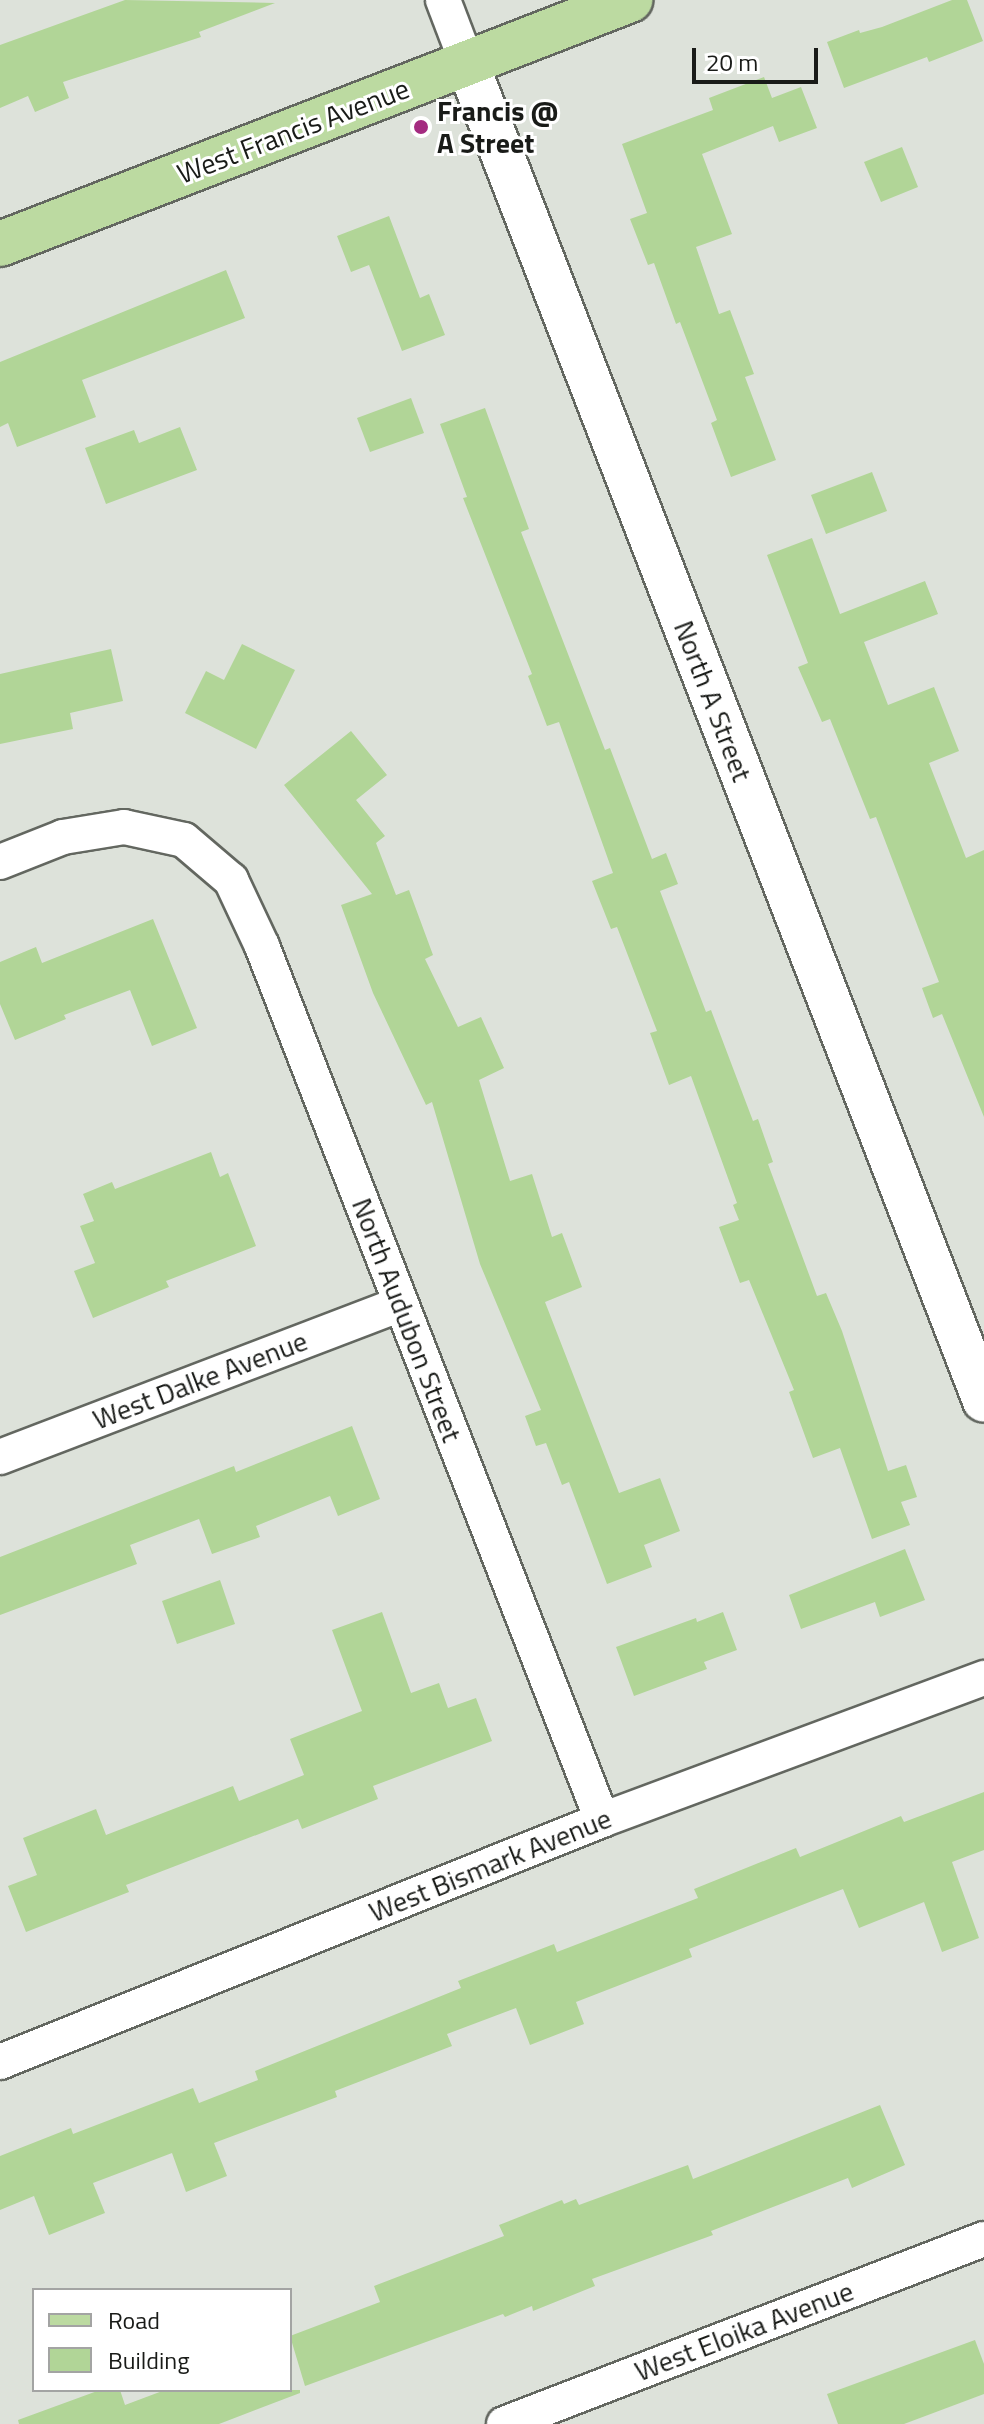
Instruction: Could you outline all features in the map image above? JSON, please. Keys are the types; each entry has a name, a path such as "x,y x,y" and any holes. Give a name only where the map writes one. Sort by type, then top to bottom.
{"main road":[{"name":"West Francis Avenue","path":"0,244 630,0"}],"street":[{"name":"North A Street","path":"443,0 984,1401"},
{"name":"North Audubon Street","path":"0,862 63,837 124,827 184,840 231,880 262,946 602,1820"},
{"name":"West Dalke Avenue","path":"0,1457 400,1304"},
{"name":"West Bismark Avenue","path":"0,2062 602,1820 984,1678"},
{"name":"West Eloika Avenue","path":"504,2424 984,2239"}],"building":[{"path":"125,0 275,3 199,32 201,37 63,82 69,98 35,112 28,96 0,108 0,45"},
{"path":"952,0 967,0 983,41 929,62 927,57 844,88 827,42 859,30 860,33 882,27"},
{"path":"764,77 772,98 801,87 817,128 779,142 773,126 702,154 732,234 696,247 719,314 730,310 754,374 745,377 776,460 731,477 711,423 717,420 680,322 676,324 654,263 648,265 630,219 647,213 622,144 713,110 709,98"},
{"path":"902,147 918,187 881,202 864,162"},
{"path":"389,216 420,298 429,294 445,335 402,351 369,265 351,272 337,236"},
{"path":"226,270 245,318 82,380 96,417 17,447 8,423 0,427 0,362"},
{"path":"411,398 424,433 370,452 357,418"},
{"path":"485,408 529,529 521,532 605,750 610,748 652,859 666,853 678,884 660,891 706,1012 711,1010 753,1121 758,1119 773,1162 768,1164 817,1296 826,1293 842,1331 888,1471 906,1465 917,1497 901,1502 910,1525 872,1539 840,1448 813,1458 789,1392 794,1390 749,1280 740,1283 719,1227 739,1220 733,1205 737,1203 691,1076 669,1085 650,1033 657,1031 617,927 611,929 592,881 613,873 559,722 547,726 528,676 532,674 463,498 467,497 440,424"},
{"path":"180,427 197,470 106,504 85,448 134,430 139,443"},
{"path":"872,472 887,511 826,534 811,495"},
{"path":"812,538 840,614 925,581 938,614 864,642 888,705 934,687 959,751 929,763 966,858 984,850 984,1117 942,1014 933,1018 922,988 939,982 876,817 870,819 830,719 822,722 798,667 808,663 767,555"},
{"path":"242,644 295,670 256,749 185,713 206,671 224,680"},
{"path":"111,649 123,701 70,713 73,729 0,744 0,674"},
{"path":"351,731 387,775 356,800 385,836 376,843 396,895 409,890 433,955 425,959 458,1027 481,1017 504,1068 479,1080 510,1181 532,1174 552,1237 562,1233 582,1287 545,1302 619,1493 660,1478 680,1531 644,1545 652,1567 607,1584 569,1482 562,1485 546,1443 536,1446 525,1416 541,1410 480,1264 432,1102 426,1105 373,993 341,905 372,894 284,785"},
{"path":"153,919 197,1028 152,1046 130,990 64,1015 66,1019 15,1040 0,1004 0,962 36,947 42,963"},
{"path":"211,1152 220,1177 228,1173 256,1246 166,1281 169,1287 93,1318 74,1271 95,1263 80,1226 94,1221 83,1194 112,1182 115,1189"},
{"path":"352,1426 380,1499 338,1516 330,1496 256,1526 260,1537 212,1554 199,1519 130,1545 137,1564 0,1615 0,1557 234,1466 236,1472"},
{"path":"905,1549 925,1600 880,1617 875,1602 801,1629 789,1595"},
{"path":"220,1580 235,1624 177,1644 162,1601"},
{"path":"382,1612 411,1693 439,1683 448,1708 476,1698 492,1741 373,1786 378,1799 302,1829 298,1819 126,1885 129,1892 26,1932 8,1886 37,1875 23,1838 96,1809 106,1835 233,1786 239,1801 304,1775 290,1739 362,1711 332,1630"},
{"path":"723,1612 737,1650 704,1662 707,1669 634,1696 616,1647 696,1618 697,1622"},
{"path":"984,1792 984,1850 952,1862 979,1938 942,1952 924,1902 859,1928 843,1889 689,1949 692,1957 576,2002 584,2024 530,2045 516,2008 447,2034 452,2046 335,2091 337,2097 214,2143 227,2176 186,2192 172,2153 93,2183 105,2213 49,2235 34,2196 0,2210 0,2156 71,2128 73,2134 193,2088 199,2103 258,2080 255,2071 461,1988 458,1981 554,1944 557,1952 698,1898 694,1889 796,1848 800,1857 901,1816 904,1822"},
{"path":"880,2105 905,2165 852,2188 848,2178 711,2231 713,2235 592,2279 595,2286 533,2311 532,2306 505,2317 503,2314 305,2386 292,2335 380,2302 374,2286 504,2236 499,2225 562,2200 564,2204 576,2199 579,2205 688,2165 693,2179"},
{"path":"975,2340 984,2364 984,2394 904,2424 838,2424 827,2394"},
{"path":"300,2390 300,2393 219,2424 19,2424 18,2420 95,2392 121,2392 125,2405 160,2392"}],"place":[{"name":"Francis @ A Street","path":"421,127"}]}
